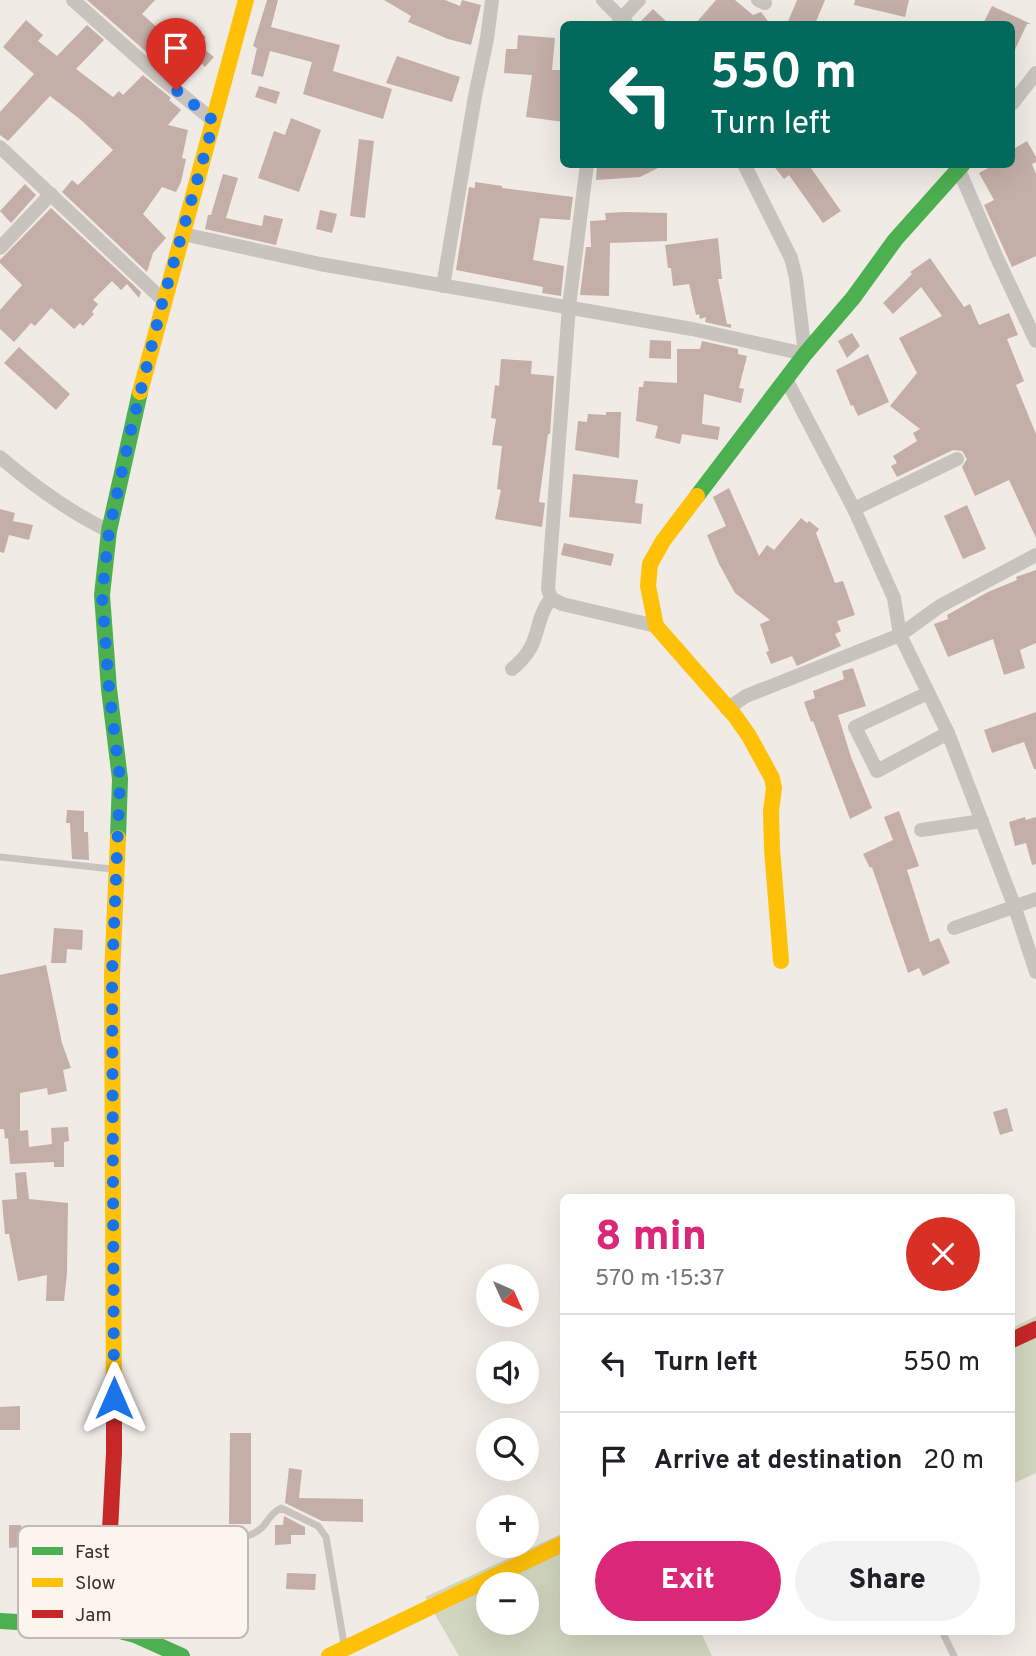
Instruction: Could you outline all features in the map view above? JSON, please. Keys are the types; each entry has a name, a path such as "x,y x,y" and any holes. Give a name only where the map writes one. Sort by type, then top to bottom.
{"street":[{"path":"73,0 156,74 214,121"},
{"path":"111,1526 114,1453 112,976 120,779 109,689 102,595 109,531 130,434 163,300 246,0"},
{"path":"443,286 492,0"},
{"path":"603,0 620,21"},
{"path":"623,21 639,0"},
{"path":"1015,100 1036,73"},
{"path":"0,147 163,300"},
{"path":"586,168 569,306 548,589 551,598 568,607 656,626"},
{"path":"746,168 791,258 806,354"},
{"path":"781,961 771,811 774,788 766,765 749,736 656,626 648,586 650,564 663,541 786,379 853,298 895,240 960,168"},
{"path":"961,168 997,258 1036,341"},
{"path":"0,248 51,194"},
{"path":"183,234 320,264 569,306 806,354"},
{"path":"786,379 854,509 894,598 900,635 948,733 1014,905 1036,972"},
{"path":"0,457 52,498 109,531"},
{"path":"854,509 957,459"},
{"path":"726,709 746,696 900,635 940,607 1036,555"},
{"path":"512,669 531,650 542,609 551,598"},
{"path":"928,693 855,727 877,771 948,733"},
{"path":"921,830 982,821"},
{"path":"954,928 1036,899"},
{"path":"1015,1339 1036,1329"},
{"path":"329,1656 560,1545"},
{"path":"0,1621 18,1622"},
{"path":"144,1638 182,1656"}],"lane":[{"path":"0,857 117,870"},
{"path":"248,1535 261,1531 273,1513 281,1508 318,1526 326,1537 345,1648"},
{"path":"944,1635 954,1656"}],"green space":[{"path":"1036,1316 1036,1473 1015,1483 1015,1326"},
{"path":"560,1534 560,1635 702,1635 712,1656 459,1656 425,1597 476,1573 476,1635 539,1635 539,1572 479,1572 509,1558 539,1558 539,1544"}],"building":[{"path":"87,0 155,0 142,14 179,47 195,28 206,37 199,45 214,57 205,67 201,63 183,84"},
{"path":"267,0 278,0 271,27 340,45 333,71 392,89 383,119 303,94 312,62 270,51 263,77 251,74 257,48 253,46"},
{"path":"384,0 445,0 460,6 462,0 481,5 471,45 448,39 408,22 411,16"},
{"path":"716,0 735,0 753,15 761,12 768,21 698,21"},
{"path":"797,0 825,0 816,21 788,21"},
{"path":"855,0 909,0 905,17 854,5"},
{"path":"992,6 1031,24 1027,24 1015,50 1015,21 984,21"},
{"path":"653,9 666,21 641,21"},
{"path":"26,20 43,35 38,41 57,56 87,25 104,40 76,69 113,97 119,91 123,95 143,75 181,110 168,125 188,130 182,158 186,159 181,182 176,192 162,187 143,214 166,238 153,253 147,272 62,192 72,180 78,185 113,150 81,120 50,96 8,141 0,135 0,112 34,74 3,47"},
{"path":"518,35 555,38 552,70 560,70 560,121 526,117 532,75 504,73 506,49 517,49"},
{"path":"397,56 460,77 452,102 386,83"},
{"path":"259,86 280,92 276,104 255,97"},
{"path":"291,118 321,130 299,192 258,178 274,131 285,135"},
{"path":"359,139 374,141 365,218 350,216"},
{"path":"1027,141 1036,157 1036,162 1032,164 1036,174 1036,256 1012,267 984,205 994,200 979,173 988,168 1015,168 1015,148"},
{"path":"597,168 658,168 640,177 596,180"},
{"path":"775,168 811,168 841,211 823,223 789,175 784,179"},
{"path":"223,174 238,178 226,218 262,226 264,215 283,219 276,245 205,229"},
{"path":"475,182 573,197 570,220 540,218 533,260 564,266 561,296 542,293 543,287 456,270 469,187 475,188"},
{"path":"25,184 36,195 11,223 0,211"},
{"path":"51,208 141,292 139,298 127,284 121,290 112,281 93,300 98,304 92,312 94,314 83,326 80,323 74,329 51,308 35,326 31,323 14,342 0,329 0,310 22,285 0,260"},
{"path":"320,210 337,214 332,233 316,229"},
{"path":"605,213 667,213 667,241 610,243 609,296 580,295 586,247 591,247 590,221 606,220"},
{"path":"718,238 722,279 718,279 727,324 731,324 731,328 705,322 706,317 700,319 699,314 696,315 689,284 673,286 671,268 668,268 665,245"},
{"path":"930,258 964,307 970,304 979,325 1009,313 1018,335 1007,339 1024,381 1016,385 1036,434 1036,538 1009,480 975,496 962,467 967,459 962,451 953,450 897,477 891,466 897,463 893,456 917,441 913,433 920,429 890,406 917,373 899,338 942,316 921,287 893,314 883,303 912,274 910,272"},
{"path":"852,333 860,346 847,358 838,341"},
{"path":"650,340 671,341 671,359 649,358"},
{"path":"702,341 738,349 738,354 747,356 739,388 744,389 741,403 704,394 702,424 720,427 718,440 682,434 680,444 655,438 658,426 636,421 639,387 643,387 644,381 677,383 677,349 700,349"},
{"path":"19,347 70,394 56,410 4,363"},
{"path":"868,354 889,402 858,416 836,370"},
{"path":"501,359 532,361 531,374 554,376 550,434 539,502 545,503 542,527 495,519 501,490 497,489 502,446 492,445 496,419 491,418 495,385 499,386"},
{"path":"606,412 621,412 619,458 575,450 578,421 587,422 588,414 606,415"},
{"path":"573,474 638,480 635,503 643,504 641,524 569,517"},
{"path":"729,488 759,556 767,545 774,550 801,518 819,529 816,533 835,583 843,581 855,615 837,621 841,631 835,634 841,646 797,666 792,656 771,664 760,624 770,620 735,593 707,535 726,526 713,497"},
{"path":"967,505 986,549 963,559 944,516"},
{"path":"0,509 15,513 13,521 33,525 29,540 9,535 4,553 0,552"},
{"path":"564,543 614,554 611,566 561,555"},
{"path":"1036,570 1036,643 1020,650 1025,668 1004,675 993,639 948,657 934,624 948,619 947,615 988,592 1017,580 1016,577"},
{"path":"853,668 866,706 838,715 851,757 872,808 850,819 804,702 815,698 813,691 844,679 842,671"},
{"path":"1036,712 1036,769 1024,742 992,753 984,730"},
{"path":"67,810 84,811 84,832 88,832 89,860 72,859 70,823 66,823"},
{"path":"899,811 919,866 907,870 930,942 939,938 950,963 923,976 919,968 908,973 872,867 870,868 863,854 893,840 884,817"},
{"path":"1025,817 1026,820 1036,817 1036,864 1032,865 1026,843 1015,846 1009,822"},
{"path":"54,928 83,930 82,950 67,949 66,963 51,963"},
{"path":"46,965 62,1043 71,1068 63,1070 67,1091 48,1095 47,1088 20,1093 20,1131 28,1130 29,1147 52,1144 51,1128 68,1127 69,1141 64,1142 64,1167 54,1167 54,1162 10,1164 8,1138 5,1139 4,1129 0,1129 0,975"},
{"path":"1007,1108 1013,1131 1000,1135 993,1112"},
{"path":"26,1172 29,1199 68,1203 64,1301 46,1301 47,1275 18,1281 9,1234 5,1234 2,1200 17,1199 15,1173"},
{"path":"20,1406 20,1430 0,1430 0,1407"},
{"path":"230,1433 251,1433 251,1524 229,1524"},
{"path":"289,1468 302,1470 299,1498 363,1499 363,1522 322,1521 285,1503"},
{"path":"284,1516 305,1527 305,1535 291,1535 291,1544 275,1545 275,1525 283,1525"},
{"path":"9,1525 21,1525 18,1526 18,1547 9,1548"},
{"path":"287,1573 316,1574 315,1590 286,1589"}],"traffic: fast":[{"path":"697,496 805,354 853,298 895,240 959,168"},
{"path":"118,838 120,779 109,689 102,595 109,531 140,392"},
{"path":"0,1621 18,1622"},
{"path":"142,1638 182,1656"}],"traffic: slow":[{"path":"140,392 246,0"},
{"path":"697,496 663,541 650,564 648,586 656,626 735,716 772,778 772,849 781,961"},
{"path":"114,1410 112,976 118,838"},
{"path":"329,1656 560,1545"}],"traffic: jam":[{"path":"1015,1339 1036,1329"},
{"path":"110,1526 114,1410"}],"route":[{"path":"114,1398 112,976 120,779 109,689 102,595 109,531 130,434 163,300 214,121 176,90"}]}
